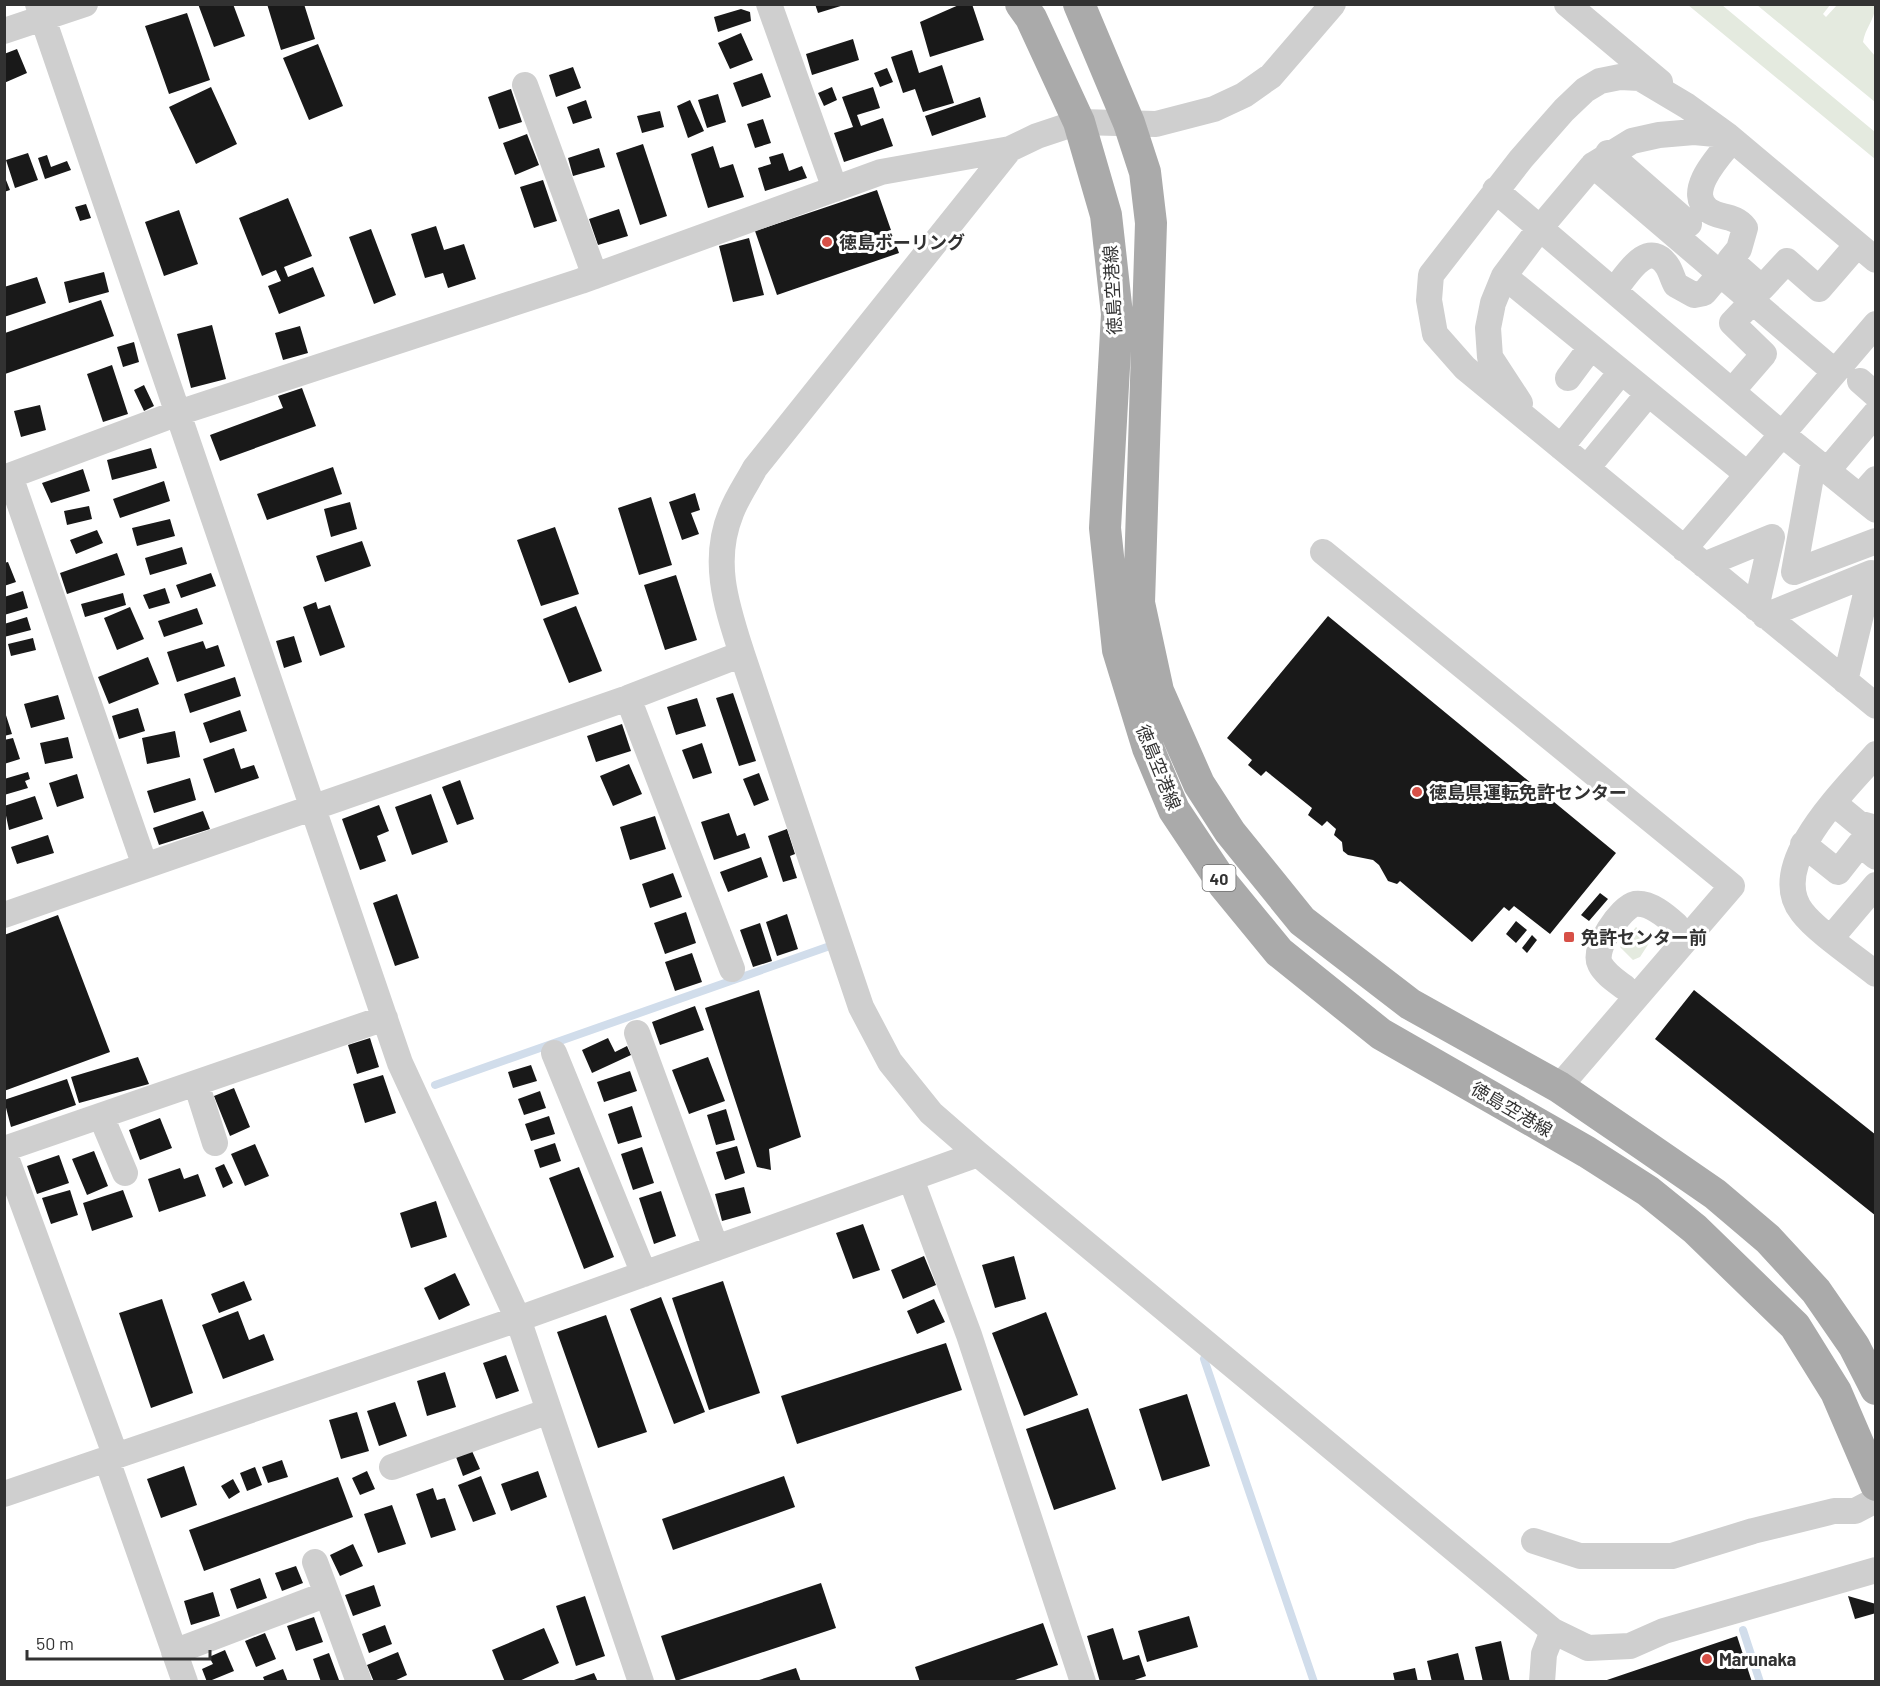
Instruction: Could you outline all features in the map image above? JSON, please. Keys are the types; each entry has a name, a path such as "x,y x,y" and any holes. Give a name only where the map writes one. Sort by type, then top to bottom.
{"main road":[{"name":"徳島空港線","path":"1021,4 1031,18 1079,122 1106,215 1117,314 1105,528 1118,650 1148,748 1174,810 1224,885 1279,952 1381,1034 1587,1152 1648,1191 1703,1237 1795,1326 1836,1392 1875,1485"},
{"name":"徳島空港線","path":"1078,4 1129,123 1145,172 1151,223 1139,603 1163,701 1199,784 1230,832 1302,921 1410,1004 1552,1083 1715,1194 1768,1239 1816,1291 1854,1346 1875,1389"}],"street":[{"path":"4,32 40,12 85,4"},
{"path":"769,4 835,189"},
{"path":"145,866 7,477 177,413 595,276 881,172 1010,149 1036,136 1079,122 1156,124 1214,109 1244,95 1271,76 1333,4"},
{"path":"1567,4 1687,106 1730,138 1866,252 1819,289 1786,261 1732,324 1764,354 1732,391"},
{"path":"40,12 400,1063 518,1319 641,1682"},
{"path":"1687,106 1640,78 1620,77 1600,81 1585,90 1564,110 1495,190 1431,275 1429,300 1435,334 1465,368 1875,706"},
{"path":"525,85 595,276"},
{"path":"1533,424 1490,357 1488,328 1493,303 1504,276 1540,228 1601,159 1632,141 1659,135 1694,132 1730,138"},
{"path":"1614,291 1638,260 1644,256 1652,256 1663,261 1669,268 1676,285 1694,295 1704,293 1739,249 1745,228 1739,220 1708,210 1703,203 1702,188 1708,169 1730,138"},
{"path":"1010,149 755,468 731,512 720,548 723,595 742,654 861,1008 890,1062 931,1113 978,1154 1553,1631 1587,1648 1630,1646 1664,1631 1875,1570"},
{"path":"1601,159 1757,295 1835,372"},
{"path":"1495,190 1821,466 1870,495"},
{"path":"1504,276 1747,474"},
{"path":"1757,295 1821,338"},
{"path":"1684,549 1875,324"},
{"path":"1568,378 1591,347"},
{"path":"1561,447 1621,372"},
{"path":"1587,468 1648,394"},
{"path":"1875,413 1821,466 1794,572 1875,541"},
{"path":"1704,565 1772,537 1761,612"},
{"path":"1323,552 1732,886 1552,1083"},
{"path":"1761,612 1871,573 1845,681"},
{"path":"4,915 628,698 742,654"},
{"path":"628,698 732,969"},
{"path":"1875,754 1803,844 1794,862 1792,888 1801,912 1875,974"},
{"path":"1835,804 1858,823 1875,828"},
{"path":"1803,844 1838,872 1860,844 1875,857"},
{"path":"1552,1083 1624,987 1719,875"},
{"path":"1831,938 1867,915 1875,885"},
{"path":"1624,987 1600,964 1598,954 1600,942 1630,906 1638,904 1654,909 1676,925"},
{"path":"185,1682 111,1457 4,1151 385,1018"},
{"path":"638,1033 716,1248"},
{"path":"554,1053 644,1274"},
{"path":"196,1083 215,1143"},
{"path":"100,1116 125,1173"},
{"path":"4,1494 518,1319 978,1154"},
{"path":"910,1179 969,1335 1083,1682"},
{"path":"392,1467 549,1411"},
{"path":"1534,1541 1580,1556 1672,1556 1753,1531 1834,1511 1855,1511 1875,1500"},
{"path":"315,1562 359,1682"},
{"path":"174,1652 327,1594"},
{"path":"1542,1682 1544,1654 1553,1631"}],"shaded area":[{"path":"1688,5 1722,5 1875,132 1875,159"},
{"path":"1757,5 1830,5 1823,14 1826,17 1837,5 1875,5 1874,14 1863,42 1875,56 1875,102"},
{"path":"1636,927 1651,940 1640,957 1633,960 1620,947"}],"building":[{"path":"198,4 233,4 245,36 214,47"},
{"path":"267,4 304,4 315,39 281,50"},
{"path":"815,4 844,4 844,5 818,13"},
{"path":"961,4 972,4 984,40 930,57 920,22"},
{"path":"741,9 750,12 751,21 718,32 714,17"},
{"path":"187,13 210,80 169,94 145,26"},
{"path":"741,33 753,60 730,69 718,43"},
{"path":"853,39 859,60 812,75 806,54"},
{"path":"318,44 343,106 309,120 283,58"},
{"path":"17,49 27,73 4,83 4,54"},
{"path":"912,50 919,73 942,65 954,103 923,112 915,89 903,93 891,57"},
{"path":"573,67 581,88 556,97 549,75"},
{"path":"887,68 893,82 880,87 874,73"},
{"path":"762,73 771,97 742,107 733,83"},
{"path":"211,87 237,144 196,164 169,107"},
{"path":"832,87 837,100 824,106 818,93"},
{"path":"873,87 880,108 857,115 861,126 883,118 893,146 844,162 834,133 853,127 842,97"},
{"path":"511,89 522,122 499,129 488,97"},
{"path":"718,94 726,122 707,128 698,100"},
{"path":"980,97 986,117 932,136 925,116"},
{"path":"586,100 592,118 573,124 567,107"},
{"path":"690,100 704,131 688,138 677,106"},
{"path":"660,111 664,127 642,133 637,116"},
{"path":"763,119 771,143 755,148 747,124"},
{"path":"527,134 539,165 515,175 503,143"},
{"path":"643,144 667,216 640,225 616,153"},
{"path":"713,146 720,168 733,164 744,197 708,208 691,154"},
{"path":"599,148 605,167 573,176 568,158"},
{"path":"28,153 38,180 15,188 6,160"},
{"path":"783,153 789,171 802,166 807,178 765,191 758,168 771,164 769,157"},
{"path":"47,155 51,167 67,161 71,170 45,179 38,158"},
{"path":"4,175 10,190 4,192"},
{"path":"543,180 557,221 534,228 520,187"},
{"name":"徳島ボーリング","path":"877,190 899,253 777,295 755,231"},
{"path":"288,198 312,256 284,267 288,277 313,267 325,296 279,314 268,286 281,281 276,270 262,276 239,218"},
{"path":"86,204 91,218 80,221 75,207"},
{"path":"619,209 628,236 598,245 589,219"},
{"path":"179,210 198,264 164,276 145,222"},
{"path":"436,226 444,250 464,244 476,279 448,288 443,273 425,278 411,234"},
{"path":"371,229 396,295 374,304 349,237"},
{"path":"749,238 764,295 733,302 719,246"},
{"path":"104,272 109,292 69,303 64,282"},
{"path":"37,277 46,303 4,317 4,287"},
{"path":"101,300 114,336 5,374 5,333"},
{"path":"212,325 226,379 191,388 177,334"},
{"path":"300,326 308,353 283,360 275,333"},
{"path":"134,342 139,362 123,367 117,347"},
{"path":"112,365 128,414 103,422 87,374"},
{"path":"144,385 154,406 144,411 134,390"},
{"path":"302,388 316,426 220,461 210,435 283,408 278,396"},
{"path":"40,405 46,430 21,437 14,411"},
{"path":"151,448 157,468 112,480 107,460"},
{"path":"333,467 342,494 267,520 257,494"},
{"path":"83,469 90,491 51,503 42,483"},
{"path":"164,481 170,501 120,518 113,499"},
{"path":"695,493 700,510 691,513 699,534 682,540 669,502"},
{"path":"651,497 672,565 639,575 618,508"},
{"path":"350,502 357,529 331,537 324,509"},
{"path":"89,506 92,519 67,525 64,511"},
{"path":"170,519 175,536 137,546 132,528"},
{"path":"555,527 579,594 541,606 517,540"},
{"path":"97,530 103,543 76,554 70,540"},
{"path":"362,541 371,566 325,582 316,556"},
{"path":"182,547 187,564 150,575 145,558"},
{"path":"117,553 125,575 67,594 60,573"},
{"path":"8,562 16,582 4,586 4,563"},
{"path":"211,573 216,586 181,598 176,585"},
{"path":"676,575 697,640 665,650 644,585"},
{"path":"165,588 170,603 149,609 143,595"},
{"path":"23,591 28,608 4,615 4,597"},
{"path":"123,593 126,605 85,617 81,604"},
{"path":"316,602 318,609 330,605 345,647 320,656 303,607"},
{"path":"576,606 602,671 569,683 543,619"},
{"path":"130,607 144,639 117,650 104,618"},
{"path":"197,608 203,624 164,637 158,621"},
{"name":"徳島県運転免許センター","path":"1328,616 1616,853 1550,934 1514,906 1509,911 1504,907 1472,942 1400,881 1397,884 1388,881 1379,865 1373,860 1348,855 1343,851 1342,842 1334,835 1336,829 1327,821 1322,826 1308,815 1312,808 1266,771 1261,776 1248,765 1252,760 1227,738"},
{"path":"27,617 31,630 4,637 4,624"},
{"path":"294,636 302,662 284,668 276,641"},
{"path":"33,638 36,650 11,656 8,644"},
{"path":"203,641 206,649 218,645 225,666 177,682 167,652"},
{"path":"148,657 159,684 109,704 98,677"},
{"path":"235,677 241,696 190,713 184,694"},
{"path":"733,693 756,761 739,766 716,698"},
{"path":"58,695 65,719 31,728 24,704"},
{"path":"697,698 706,726 676,735 667,707"},
{"path":"138,708 145,731 119,739 112,716"},
{"path":"4,709 12,734 4,736"},
{"path":"240,710 247,731 210,743 203,723"},
{"path":"622,724 631,751 596,762 587,736"},
{"path":"175,731 180,757 147,764 142,738"},
{"path":"68,737 73,758 45,764 40,743"},
{"path":"13,738 20,759 4,764 4,740"},
{"path":"702,743 712,773 693,779 682,750"},
{"path":"234,748 241,769 254,765 259,778 215,793 203,759"},
{"path":"629,764 642,794 613,806 600,776"},
{"path":"28,772 30,779 25,781 28,788 4,795 4,779"},
{"path":"759,773 769,800 754,806 743,779"},
{"path":"77,774 84,798 57,807 49,783"},
{"path":"190,778 196,800 154,813 147,791"},
{"path":"460,780 474,819 457,825 442,787"},
{"path":"431,794 448,842 412,855 395,807"},
{"path":"35,796 43,819 9,830 4,806"},
{"path":"379,805 389,831 377,836 386,861 360,870 342,819"},
{"path":"203,811 210,829 159,845 153,828"},
{"path":"729,813 737,836 745,833 750,848 714,860 701,822"},
{"path":"655,816 666,849 630,860 620,827"},
{"path":"787,829 795,854 790,856 797,878 783,882 768,836"},
{"path":"48,835 54,853 17,864 11,847"},
{"path":"761,857 768,877 728,892 720,872"},
{"path":"673,873 682,897 650,908 642,884"},
{"path":"1600,893 1608,899 1589,921 1581,915"},
{"path":"397,894 419,958 395,966 373,903"},
{"path":"686,912 696,943 665,954 654,923"},
{"path":"787,914 798,949 777,956 766,922"},
{"path":"58,915 110,1052 4,1091 4,935"},
{"path":"1516,921 1527,930 1516,943 1506,934"},
{"path":"760,923 772,961 753,967 740,930"},
{"path":"1532,935 1537,940 1527,953 1522,948"},
{"path":"692,953 702,982 675,991 665,962"},
{"path":"759,990 801,1137 769,1149 771,1170 757,1167 705,1008"},
{"path":"1694,990 1876,1135 1876,1216 1655,1039"},
{"path":"695,1006 704,1030 660,1045 652,1022"},
{"path":"370,1038 379,1067 357,1074 348,1045"},
{"path":"608,1038 615,1052 627,1046 631,1055 592,1073 582,1050"},
{"path":"138,1057 149,1084 79,1103 71,1077"},
{"path":"708,1057 725,1101 689,1114 672,1070"},
{"path":"531,1065 537,1081 513,1088 508,1072"},
{"path":"630,1071 637,1091 604,1102 597,1082"},
{"path":"383,1075 396,1113 365,1123 353,1084"},
{"path":"67,1079 76,1105 11,1127 4,1100"},
{"path":"234,1088 250,1127 230,1136 214,1096"},
{"path":"540,1091 546,1108 524,1115 518,1099"},
{"path":"632,1106 642,1137 618,1144 608,1114"},
{"path":"726,1109 735,1140 716,1145 707,1115"},
{"path":"549,1116 555,1134 531,1141 525,1124"},
{"path":"160,1118 172,1148 140,1160 129,1130"},
{"path":"555,1143 561,1161 540,1168 534,1150"},
{"path":"255,1144 269,1176 245,1186 231,1154"},
{"path":"737,1146 745,1173 725,1180 716,1152"},
{"path":"642,1147 654,1183 633,1190 621,1154"},
{"path":"94,1151 108,1186 87,1195 72,1159"},
{"path":"59,1155 69,1183 37,1194 27,1166"},
{"path":"224,1164 233,1183 223,1188 215,1168"},
{"path":"579,1167 614,1257 584,1269 549,1178"},
{"path":"180,1168 184,1179 198,1174 206,1196 159,1212 148,1179"},
{"path":"744,1187 751,1213 722,1221 715,1194"},
{"path":"70,1190 78,1215 51,1224 42,1198"},
{"path":"123,1190 133,1217 92,1231 83,1203"},
{"path":"661,1191 676,1236 654,1244 639,1198"},
{"path":"436,1201 447,1237 411,1248 400,1213"},
{"path":"863,1224 880,1270 853,1279 836,1233"},
{"path":"924,1256 936,1285 903,1299 891,1270"},
{"path":"1014,1256 1026,1299 995,1308 982,1265"},
{"path":"455,1273 470,1305 439,1320 424,1288"},
{"path":"244,1281 252,1300 219,1313 211,1294"},
{"path":"723,1281 760,1393 709,1410 672,1298"},
{"path":"661,1297 705,1412 674,1424 630,1309"},
{"path":"162,1299 193,1393 151,1408 119,1313"},
{"path":"934,1299 945,1322 917,1334 907,1311"},
{"path":"238,1311 249,1340 264,1334 274,1360 223,1379 202,1325"},
{"path":"1046,1312 1078,1395 1024,1416 992,1333"},
{"path":"606,1315 647,1432 598,1448 557,1332"},
{"path":"946,1343 962,1390 797,1444 781,1396"},
{"path":"506,1355 519,1391 496,1399 483,1363"},
{"path":"445,1372 456,1407 427,1416 417,1381"},
{"path":"1187,1394 1210,1466 1162,1481 1139,1409"},
{"path":"395,1402 407,1436 379,1446 367,1411"},
{"path":"1088,1408 1116,1489 1054,1510 1026,1429"},
{"path":"357,1412 369,1451 341,1459 329,1420"},
{"path":"472,1451 480,1469 463,1476 456,1457"},
{"path":"282,1460 288,1477 268,1483 262,1467"},
{"path":"184,1466 197,1505 161,1518 147,1479"},
{"path":"255,1467 262,1485 247,1491 240,1473"},
{"path":"367,1471 375,1489 360,1495 352,1478"},
{"path":"538,1471 547,1497 511,1511 501,1484"},
{"path":"481,1476 496,1514 473,1522 458,1485"},
{"path":"784,1476 795,1507 673,1550 662,1519"},
{"path":"338,1477 353,1517 204,1571 189,1530"},
{"path":"233,1479 240,1492 229,1499 221,1486"},
{"path":"433,1488 437,1500 445,1498 456,1530 431,1538 416,1494"},
{"path":"392,1505 406,1544 378,1553 364,1514"},
{"path":"353,1544 363,1566 340,1576 330,1555"},
{"path":"296,1566 303,1583 282,1591 275,1573"},
{"path":"260,1578 267,1598 237,1609 230,1589"},
{"path":"821,1583 836,1628 676,1681 661,1636"},
{"path":"374,1585 381,1606 353,1616 345,1595"},
{"path":"213,1592 220,1616 191,1625 184,1601"},
{"path":"585,1596 605,1656 576,1666 556,1606"},
{"path":"1848,1596 1876,1604 1876,1613 1855,1619"},
{"path":"1189,1616 1198,1647 1147,1662 1138,1631"},
{"path":"314,1617 323,1642 296,1651 287,1626"},
{"path":"1043,1623 1058,1665 1009,1682 920,1682 915,1667"},
{"path":"385,1625 392,1644 369,1653 362,1634"},
{"path":"544,1628 559,1663 517,1682 505,1682 492,1650"},
{"path":"1113,1628 1123,1660 1139,1655 1146,1676 1129,1682 1100,1682 1087,1636"},
{"path":"265,1633 276,1659 256,1667 245,1641"},
{"name":"Marunaka","path":"1737,1636 1752,1682 1604,1682 1604,1681"},
{"path":"1501,1641 1510,1682 1483,1682 1475,1647"},
{"path":"225,1650 234,1671 207,1682 202,1669 213,1664 209,1657"},
{"path":"398,1652 407,1675 392,1682 374,1682 367,1665"},
{"path":"329,1653 339,1680 321,1682 313,1659"},
{"path":"1458,1653 1465,1682 1432,1682 1427,1661"},
{"path":"796,1668 801,1682 756,1682 756,1681"},
{"path":"1415,1668 1418,1682 1395,1682 1393,1673"},
{"path":"283,1669 288,1682 265,1682 263,1677"},
{"path":"594,1673 598,1682 571,1682 571,1681"}],"waterway":[{"path":"435,1085 827,947"},
{"path":"1204,1359 1314,1682"},
{"path":"1743,1630 1760,1682"}],"place":[{"name":"徳島ボーリング","path":"827,242"},
{"name":"徳島県運転免許センター","path":"1417,792"},
{"name":"免許センター前","path":"1569,937"},
{"name":"Marunaka","path":"1707,1659"}]}
